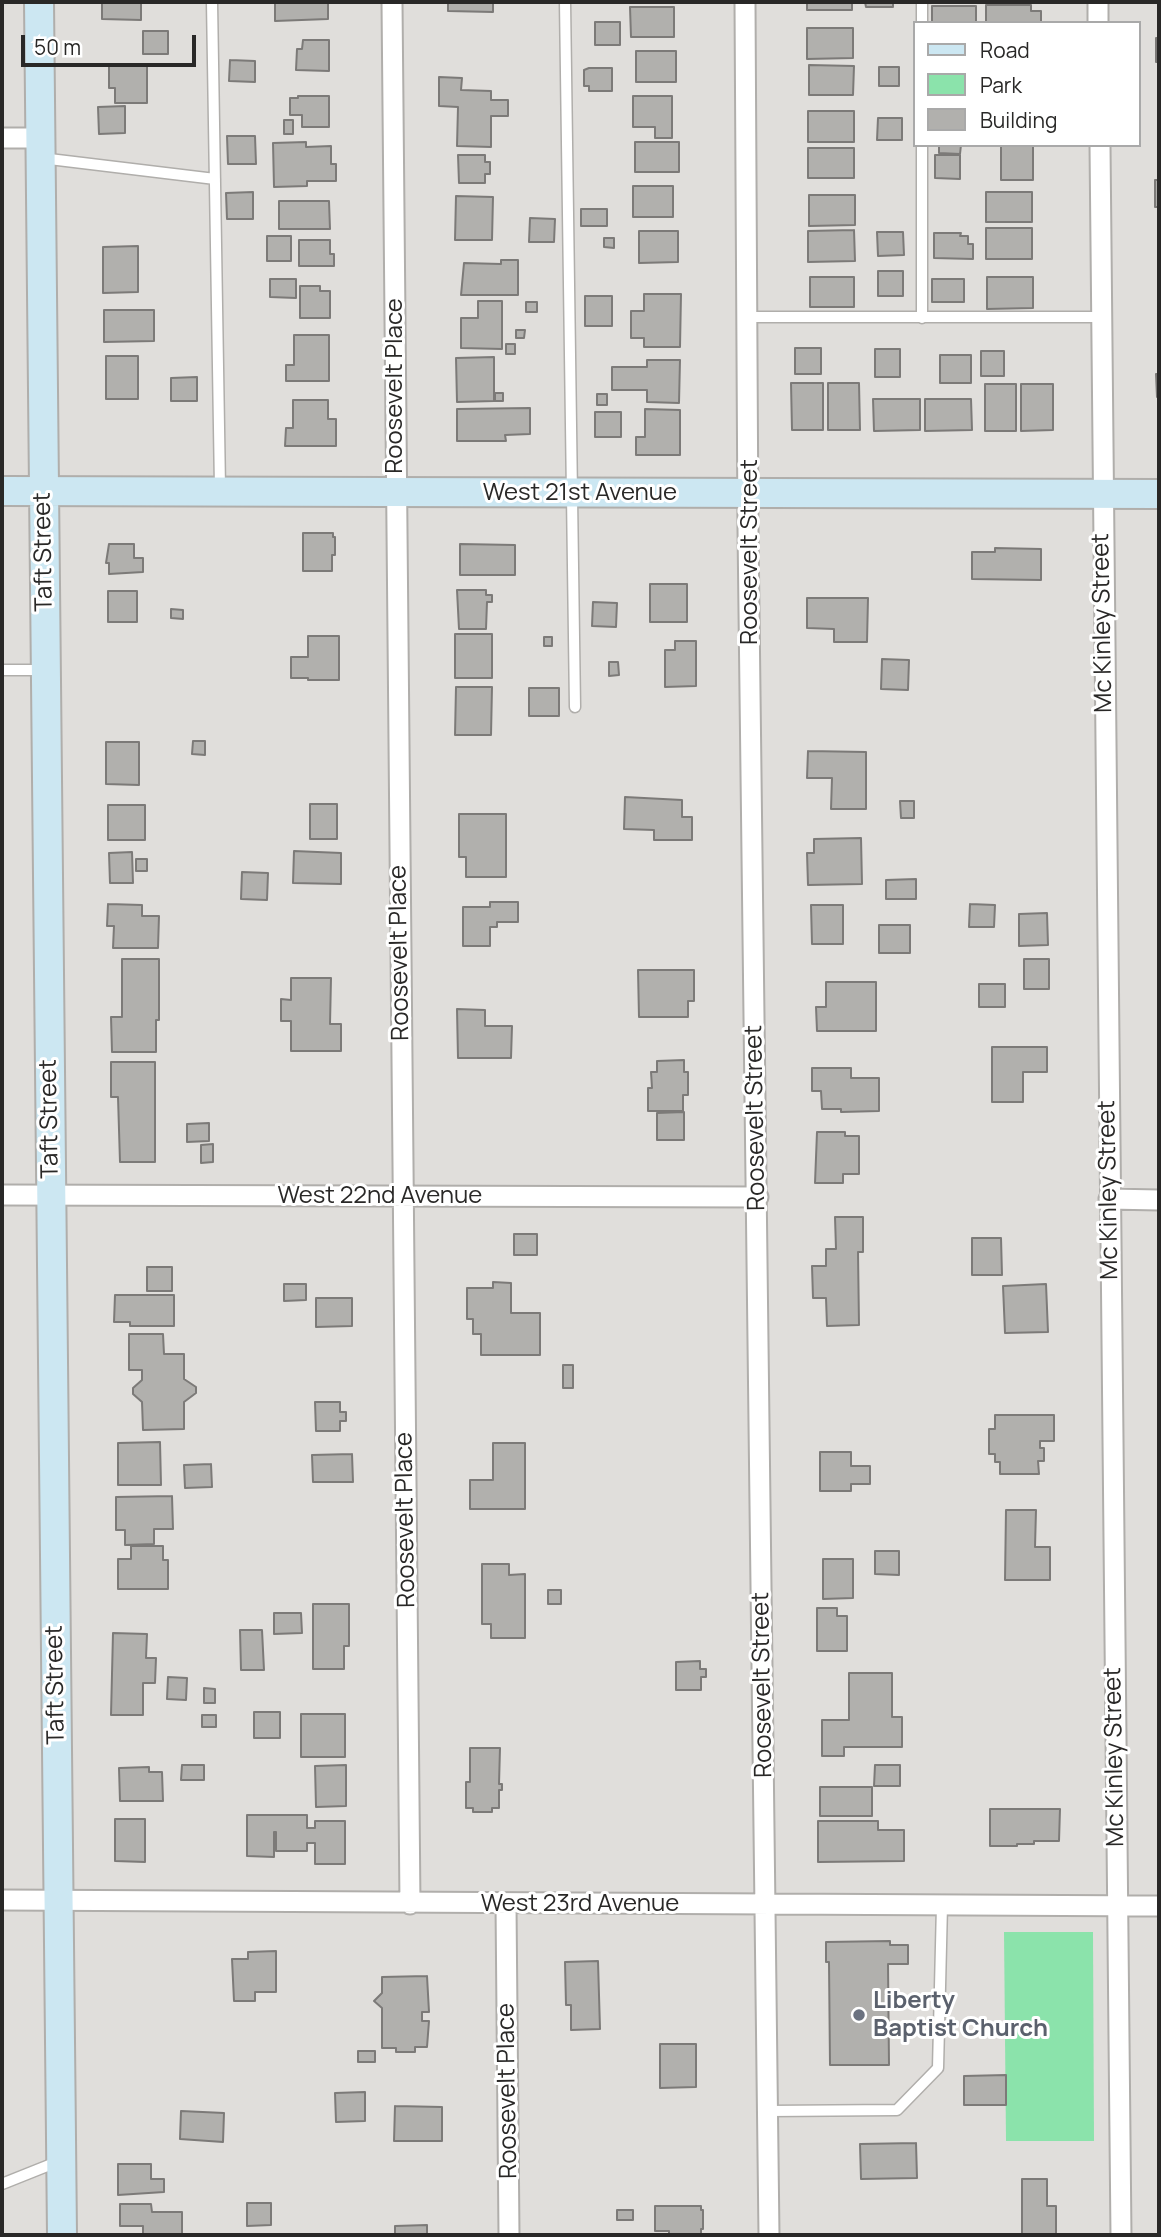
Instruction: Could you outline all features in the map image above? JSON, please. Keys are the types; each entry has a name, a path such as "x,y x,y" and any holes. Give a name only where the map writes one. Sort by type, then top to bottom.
{"street":[{"name":"Taft Street","path":"39,2 62,2235"},
{"name":"Roosevelt Place","path":"392,2 410,1904"},
{"name":"Roosevelt Street","path":"746,2 769,2235"},
{"path":"1098,2 1098,21"},
{"path":"2,138 40,148"},
{"name":"Mc Kinley Street","path":"1100,147 1121,2235"},
{"name":"West 21st Avenue","path":"2,491 1159,494"},
{"name":"West 22nd Avenue","path":"2,1195 758,1197"},
{"path":"1109,1199 1159,1200"},
{"name":"West 23rd Avenue","path":"2,1900 1159,1906"},
{"name":"Roosevelt Place","path":"506,1904 509,2235"}],"lane":[{"path":"212,2 220,491"},
{"path":"565,2 575,707"},
{"path":"922,2 922,21"},
{"path":"922,147 922,318"},
{"path":"40,148 215,179"},
{"path":"748,317 1102,317"},
{"path":"2,670 45,670"},
{"path":"768,2111 897,2110 938,2068 942,1905"},
{"path":"2,2184 61,2161"}],"green space":[{"path":"1004,1932 1093,1932 1094,2141 1006,2141"}],"building":[{"path":"102,2 141,2 141,20 102,19"},
{"path":"275,2 328,2 328,19 275,21"},
{"path":"448,2 493,2 493,12 448,11"},
{"path":"807,2 852,2 852,10 807,10"},
{"path":"865,2 893,2 893,7 866,7"},
{"path":"986,5 1031,5 1031,11 1041,11 1041,21 986,21"},
{"path":"932,6 976,6 976,21 932,21"},
{"path":"630,7 674,7 674,37 631,37"},
{"path":"595,22 620,22 620,45 595,45"},
{"path":"807,28 853,28 853,58 807,59"},
{"path":"143,31 168,31 168,54 143,54"},
{"path":"1156,38 1159,38 1159,62 1156,62"},
{"path":"303,40 329,40 329,71 296,70 297,49 302,49"},
{"path":"636,51 676,51 676,82 636,82"},
{"path":"230,60 255,61 255,82 229,81"},
{"path":"109,65 147,65 147,103 115,103 115,88 109,88"},
{"path":"809,65 854,66 853,95 809,95"},
{"path":"879,67 899,67 899,86 879,86"},
{"path":"612,68 612,91 589,91 589,86 584,86 584,70"},
{"path":"439,77 462,78 461,90 491,91 491,100 508,100 508,116 491,116 491,147 457,146 458,107 439,106"},
{"path":"329,96 329,127 302,127 302,115 290,115 290,98"},
{"path":"633,96 672,96 672,138 655,138 655,127 633,127"},
{"path":"125,106 125,133 99,134 98,107"},
{"path":"808,111 854,111 854,142 808,142"},
{"path":"878,118 902,118 902,140 877,140"},
{"path":"284,120 293,120 293,134 284,134"},
{"path":"227,136 255,136 256,164 228,164"},
{"path":"306,142 306,147 331,146 331,164 336,164 336,181 307,181 307,186 274,187 273,143"},
{"path":"635,142 679,142 679,172 635,172"},
{"path":"939,147 961,147 960,154 939,153"},
{"path":"1001,147 1033,147 1033,180 1001,180"},
{"path":"808,148 854,148 854,178 808,178"},
{"path":"458,155 485,155 485,162 490,162 490,174 485,174 485,183 459,183"},
{"path":"935,155 960,155 960,179 935,178"},
{"path":"1155,180 1159,180 1159,207 1155,207"},
{"path":"633,186 673,186 673,217 633,217"},
{"path":"253,192 253,219 227,219 226,193"},
{"path":"986,192 1032,192 1032,222 986,222"},
{"path":"809,195 855,195 855,225 809,226"},
{"path":"456,196 493,197 492,240 455,240"},
{"path":"279,201 329,201 330,229 279,229"},
{"path":"581,209 607,209 607,226 581,226"},
{"path":"530,218 555,219 554,242 529,242"},
{"path":"986,228 1032,228 1032,259 986,259"},
{"path":"854,230 855,261 808,262 808,231"},
{"path":"639,231 678,231 678,262 639,263"},
{"path":"877,232 903,232 904,255 878,256"},
{"path":"934,233 961,233 960,236 968,236 968,244 973,244 973,259 934,258"},
{"path":"267,236 291,236 291,261 267,261"},
{"path":"604,238 614,238 614,248 604,247"},
{"path":"299,240 330,240 330,254 334,254 334,266 299,266"},
{"path":"138,246 138,292 103,293 103,247"},
{"path":"501,260 518,260 518,295 461,295 464,263 501,264"},
{"path":"878,271 903,271 903,296 878,296"},
{"path":"810,277 854,277 854,307 810,307"},
{"path":"987,277 1033,277 1033,308 987,309"},
{"path":"270,279 296,279 296,298 270,297"},
{"path":"932,279 964,279 964,302 932,302"},
{"path":"300,286 320,286 320,291 330,291 330,318 300,318"},
{"path":"644,294 681,294 680,347 644,347 644,338 631,338 631,311 644,311"},
{"path":"585,296 612,296 612,326 585,326"},
{"path":"478,301 502,301 502,349 461,348 461,318 478,318"},
{"path":"526,302 537,302 537,312 526,312"},
{"path":"104,310 154,310 154,341 104,342"},
{"path":"516,330 525,330 524,338 516,338"},
{"path":"294,335 329,335 329,381 286,381 286,365 294,365"},
{"path":"506,344 515,344 515,354 506,354"},
{"path":"795,348 821,348 821,374 795,374"},
{"path":"875,349 900,349 900,377 875,377"},
{"path":"981,351 1004,351 1004,376 981,376"},
{"path":"940,355 971,355 971,383 940,383"},
{"path":"106,356 138,356 138,399 106,399"},
{"path":"494,357 494,401 457,402 456,358"},
{"path":"647,360 680,360 679,403 647,402 647,390 612,390 612,367 647,367"},
{"path":"1156,374 1159,374 1159,397 1157,397"},
{"path":"197,377 197,401 171,401 171,378"},
{"path":"791,383 823,383 823,430 792,430"},
{"path":"828,383 859,383 860,430 828,430"},
{"path":"985,384 1016,384 1016,431 985,431"},
{"path":"1021,384 1053,384 1053,430 1021,431"},
{"path":"495,393 503,393 503,401 495,401"},
{"path":"597,394 607,394 607,405 597,405"},
{"path":"873,399 920,399 920,430 874,431"},
{"path":"925,399 971,399 972,430 925,431"},
{"path":"293,400 328,400 328,419 336,419 336,446 285,446 286,428 293,428"},
{"path":"530,408 530,434 505,435 506,441 457,441 457,409"},
{"path":"645,409 680,410 680,455 636,455 636,437 645,437"},
{"path":"595,412 621,412 621,437 595,437"},
{"path":"303,533 333,533 335,555 332,555 332,571 303,571"},
{"path":"109,544 134,544 134,558 143,558 143,572 109,574 109,563 106,563"},
{"path":"460,544 515,545 515,575 460,575"},
{"path":"995,548 1041,549 1041,580 972,579 972,552 995,552"},
{"path":"650,584 687,584 687,622 650,622"},
{"path":"457,590 486,590 486,595 492,595 492,602 487,602 486,629 459,629"},
{"path":"108,591 137,591 137,622 108,622"},
{"path":"807,598 868,598 867,642 834,642 834,629 807,628"},
{"path":"593,602 617,603 616,627 592,626"},
{"path":"171,609 183,610 183,619 171,618"},
{"path":"455,634 492,634 492,678 455,678"},
{"path":"308,636 339,636 339,680 291,678 291,657 308,657"},
{"path":"544,637 552,637 552,646 544,646"},
{"path":"675,641 696,641 696,686 665,687 665,650 675,650"},
{"path":"882,659 909,660 908,690 881,689"},
{"path":"609,662 618,662 619,675 609,676"},
{"path":"456,687 492,687 491,735 455,735"},
{"path":"529,688 559,688 559,716 529,716"},
{"path":"193,741 205,741 205,755 192,754"},
{"path":"106,742 139,742 139,785 106,784"},
{"path":"808,751 866,752 866,809 831,809 832,778 807,778"},
{"path":"625,797 682,800 682,817 692,817 692,840 654,840 654,830 624,829"},
{"path":"900,801 914,801 914,818 901,818"},
{"path":"310,804 337,804 337,839 310,839"},
{"path":"108,805 145,805 145,840 108,840"},
{"path":"459,814 506,814 506,877 466,877 466,857 459,857"},
{"path":"861,838 862,884 808,885 807,853 814,853 814,839"},
{"path":"294,851 341,853 341,884 293,883"},
{"path":"132,852 133,883 110,883 109,853"},
{"path":"136,859 147,859 147,871 136,871"},
{"path":"242,872 268,873 267,900 241,899"},
{"path":"916,879 916,899 886,899 886,880"},
{"path":"490,902 518,902 518,922 497,922 497,927 490,927 490,946 463,946 463,907 490,907"},
{"path":"108,904 142,905 142,916 159,916 158,948 113,948 114,926 107,926"},
{"path":"970,904 995,905 994,927 969,927"},
{"path":"811,905 843,905 843,944 812,944"},
{"path":"1047,913 1048,945 1019,946 1019,914"},
{"path":"879,925 910,925 910,953 879,953"},
{"path":"122,959 159,959 156,1052 112,1052 111,1017 122,1017"},
{"path":"1024,959 1049,959 1049,989 1024,989"},
{"path":"638,970 694,970 694,1001 688,1001 688,1017 639,1017"},
{"path":"291,978 331,978 330,1024 341,1024 341,1051 291,1051 291,1021 281,1021 281,999 291,1000"},
{"path":"826,982 876,982 876,1031 817,1031 816,1007 826,1007"},
{"path":"979,984 1005,984 1005,1007 979,1007"},
{"path":"457,1009 485,1010 485,1026 512,1026 511,1058 458,1058"},
{"path":"992,1047 1047,1047 1047,1072 1023,1072 1023,1102 992,1102"},
{"path":"684,1060 684,1072 688,1072 688,1095 683,1095 683,1111 648,1111 648,1088 652,1088 651,1072 657,1072 657,1061"},
{"path":"111,1062 155,1062 155,1162 120,1162 118,1097 111,1097"},
{"path":"812,1068 851,1068 851,1078 879,1078 879,1111 841,1112 841,1109 822,1109 821,1091 812,1091"},
{"path":"684,1112 684,1140 657,1140 657,1113"},
{"path":"209,1123 209,1141 187,1142 187,1124"},
{"path":"817,1132 845,1132 845,1136 859,1136 859,1174 843,1174 843,1183 815,1183"},
{"path":"213,1144 213,1162 201,1163 201,1145"},
{"path":"835,1217 863,1217 863,1252 858,1252 859,1325 827,1326 826,1298 813,1298 812,1266 826,1266 826,1249 836,1249"},
{"path":"514,1234 537,1234 537,1255 514,1255"},
{"path":"972,1238 1001,1238 1002,1275 972,1275"},
{"path":"147,1267 172,1267 172,1291 147,1291"},
{"path":"493,1282 511,1283 511,1313 540,1313 540,1355 481,1355 481,1334 473,1334 473,1319 467,1319 467,1288 493,1288"},
{"path":"284,1284 306,1284 306,1300 284,1301"},
{"path":"1046,1284 1048,1332 1005,1333 1003,1286"},
{"path":"115,1295 174,1295 174,1326 130,1326 130,1322 114,1322"},
{"path":"316,1298 352,1298 352,1326 316,1327"},
{"path":"129,1334 163,1334 164,1354 184,1354 184,1379 196,1387 196,1393 184,1402 184,1429 143,1430 142,1402 133,1394 133,1388 142,1380 142,1370 129,1370"},
{"path":"563,1365 573,1365 573,1388 563,1388"},
{"path":"315,1402 340,1402 340,1412 346,1412 346,1421 340,1421 340,1431 316,1431"},
{"path":"995,1415 1054,1415 1054,1441 1040,1441 1040,1448 1044,1448 1044,1461 1038,1461 1039,1474 1000,1474 1000,1462 995,1462 995,1454 989,1454 989,1429 995,1429"},
{"path":"160,1442 161,1485 118,1485 118,1443"},
{"path":"493,1443 525,1443 525,1509 470,1509 470,1480 493,1480"},
{"path":"820,1452 851,1452 851,1466 870,1466 870,1484 851,1484 851,1491 820,1491"},
{"path":"352,1454 353,1482 313,1482 312,1455"},
{"path":"211,1464 212,1487 185,1488 184,1465"},
{"path":"172,1496 173,1529 154,1529 154,1544 125,1545 125,1530 116,1530 116,1497"},
{"path":"1006,1510 1036,1510 1035,1547 1050,1547 1050,1580 1005,1580"},
{"path":"131,1546 163,1546 163,1560 168,1560 168,1589 118,1589 118,1559 131,1559"},
{"path":"875,1551 899,1551 899,1575 875,1574"},
{"path":"823,1559 853,1559 853,1598 823,1599"},
{"path":"482,1564 509,1564 509,1575 525,1574 525,1638 491,1638 491,1624 482,1624"},
{"path":"548,1590 561,1590 561,1604 548,1604"},
{"path":"313,1604 349,1604 349,1646 344,1646 344,1669 313,1669"},
{"path":"817,1608 837,1608 837,1616 847,1616 847,1651 817,1651"},
{"path":"274,1613 301,1613 302,1633 274,1634"},
{"path":"240,1630 262,1630 264,1670 241,1670"},
{"path":"113,1633 147,1634 146,1658 156,1658 155,1683 143,1683 143,1715 111,1715"},
{"path":"700,1661 700,1669 706,1669 706,1677 701,1677 701,1690 676,1690 676,1662"},
{"path":"849,1673 892,1673 892,1717 902,1717 902,1747 844,1747 844,1756 822,1756 822,1720 849,1720"},
{"path":"168,1677 187,1678 186,1700 167,1699"},
{"path":"204,1688 215,1689 215,1703 204,1703"},
{"path":"254,1712 280,1712 280,1738 254,1738"},
{"path":"301,1714 345,1714 345,1757 301,1757"},
{"path":"202,1715 216,1715 216,1727 202,1727"},
{"path":"470,1748 500,1748 499,1784 502,1784 502,1790 499,1790 499,1808 492,1808 492,1812 473,1812 473,1808 466,1808 466,1782 470,1782"},
{"path":"182,1765 204,1765 204,1780 181,1780"},
{"path":"346,1765 346,1806 316,1807 315,1766"},
{"path":"875,1765 900,1765 900,1786 874,1786"},
{"path":"149,1767 149,1772 162,1772 163,1801 120,1801 119,1768"},
{"path":"820,1787 872,1787 872,1816 820,1816"},
{"path":"990,1809 1060,1809 1059,1841 990,1846"},
{"path":"247,1815 307,1815 307,1828 315,1828 315,1821 345,1821 345,1864 315,1864 315,1843 307,1843 307,1851 276,1851 276,1832 274,1857 247,1856"},
{"path":"115,1819 145,1819 145,1862 115,1861"},
{"path":"818,1821 878,1821 878,1830 904,1830 904,1861 818,1862"},
{"name":"Liberty Baptist Church","path":"890,1941 890,1945 908,1945 908,1964 888,1964 889,2065 830,2065 829,1962 826,1962 826,1942"},
{"path":"276,1951 276,1992 255,1992 255,2001 234,2001 232,1959 248,1959 248,1952"},
{"path":"598,1961 600,2029 571,2030 571,2005 566,2005 565,1962"},
{"path":"427,1976 429,2012 422,2012 422,2021 429,2021 427,2047 415,2047 415,2052 396,2052 396,2048 382,2048 382,2008 374,2001 382,1993 382,1977"},
{"path":"660,2044 696,2044 696,2087 660,2088"},
{"path":"358,2051 375,2051 375,2062 358,2062"},
{"path":"1006,2075 1006,2105 964,2105 964,2076"},
{"path":"365,2092 365,2121 336,2122 335,2093"},
{"path":"395,2106 442,2107 442,2141 394,2141"},
{"path":"181,2111 224,2113 223,2142 180,2139"},
{"path":"916,2143 917,2178 861,2179 860,2144"},
{"path":"118,2164 151,2164 151,2179 164,2179 164,2192 118,2195"},
{"path":"1022,2179 1047,2179 1047,2206 1056,2206 1056,2235 1022,2235"},
{"path":"247,2203 271,2203 271,2225 247,2226"},
{"path":"120,2204 151,2204 152,2212 182,2212 182,2235 143,2235 143,2226 120,2226"},
{"path":"655,2206 701,2206 701,2235 669,2235 669,2231 655,2231"},
{"path":"617,2210 633,2210 633,2220 617,2220"},
{"path":"427,2225 427,2235 395,2235 395,2226"}],"place":[{"name":"Liberty Baptist Church","path":"859,2015"}]}
